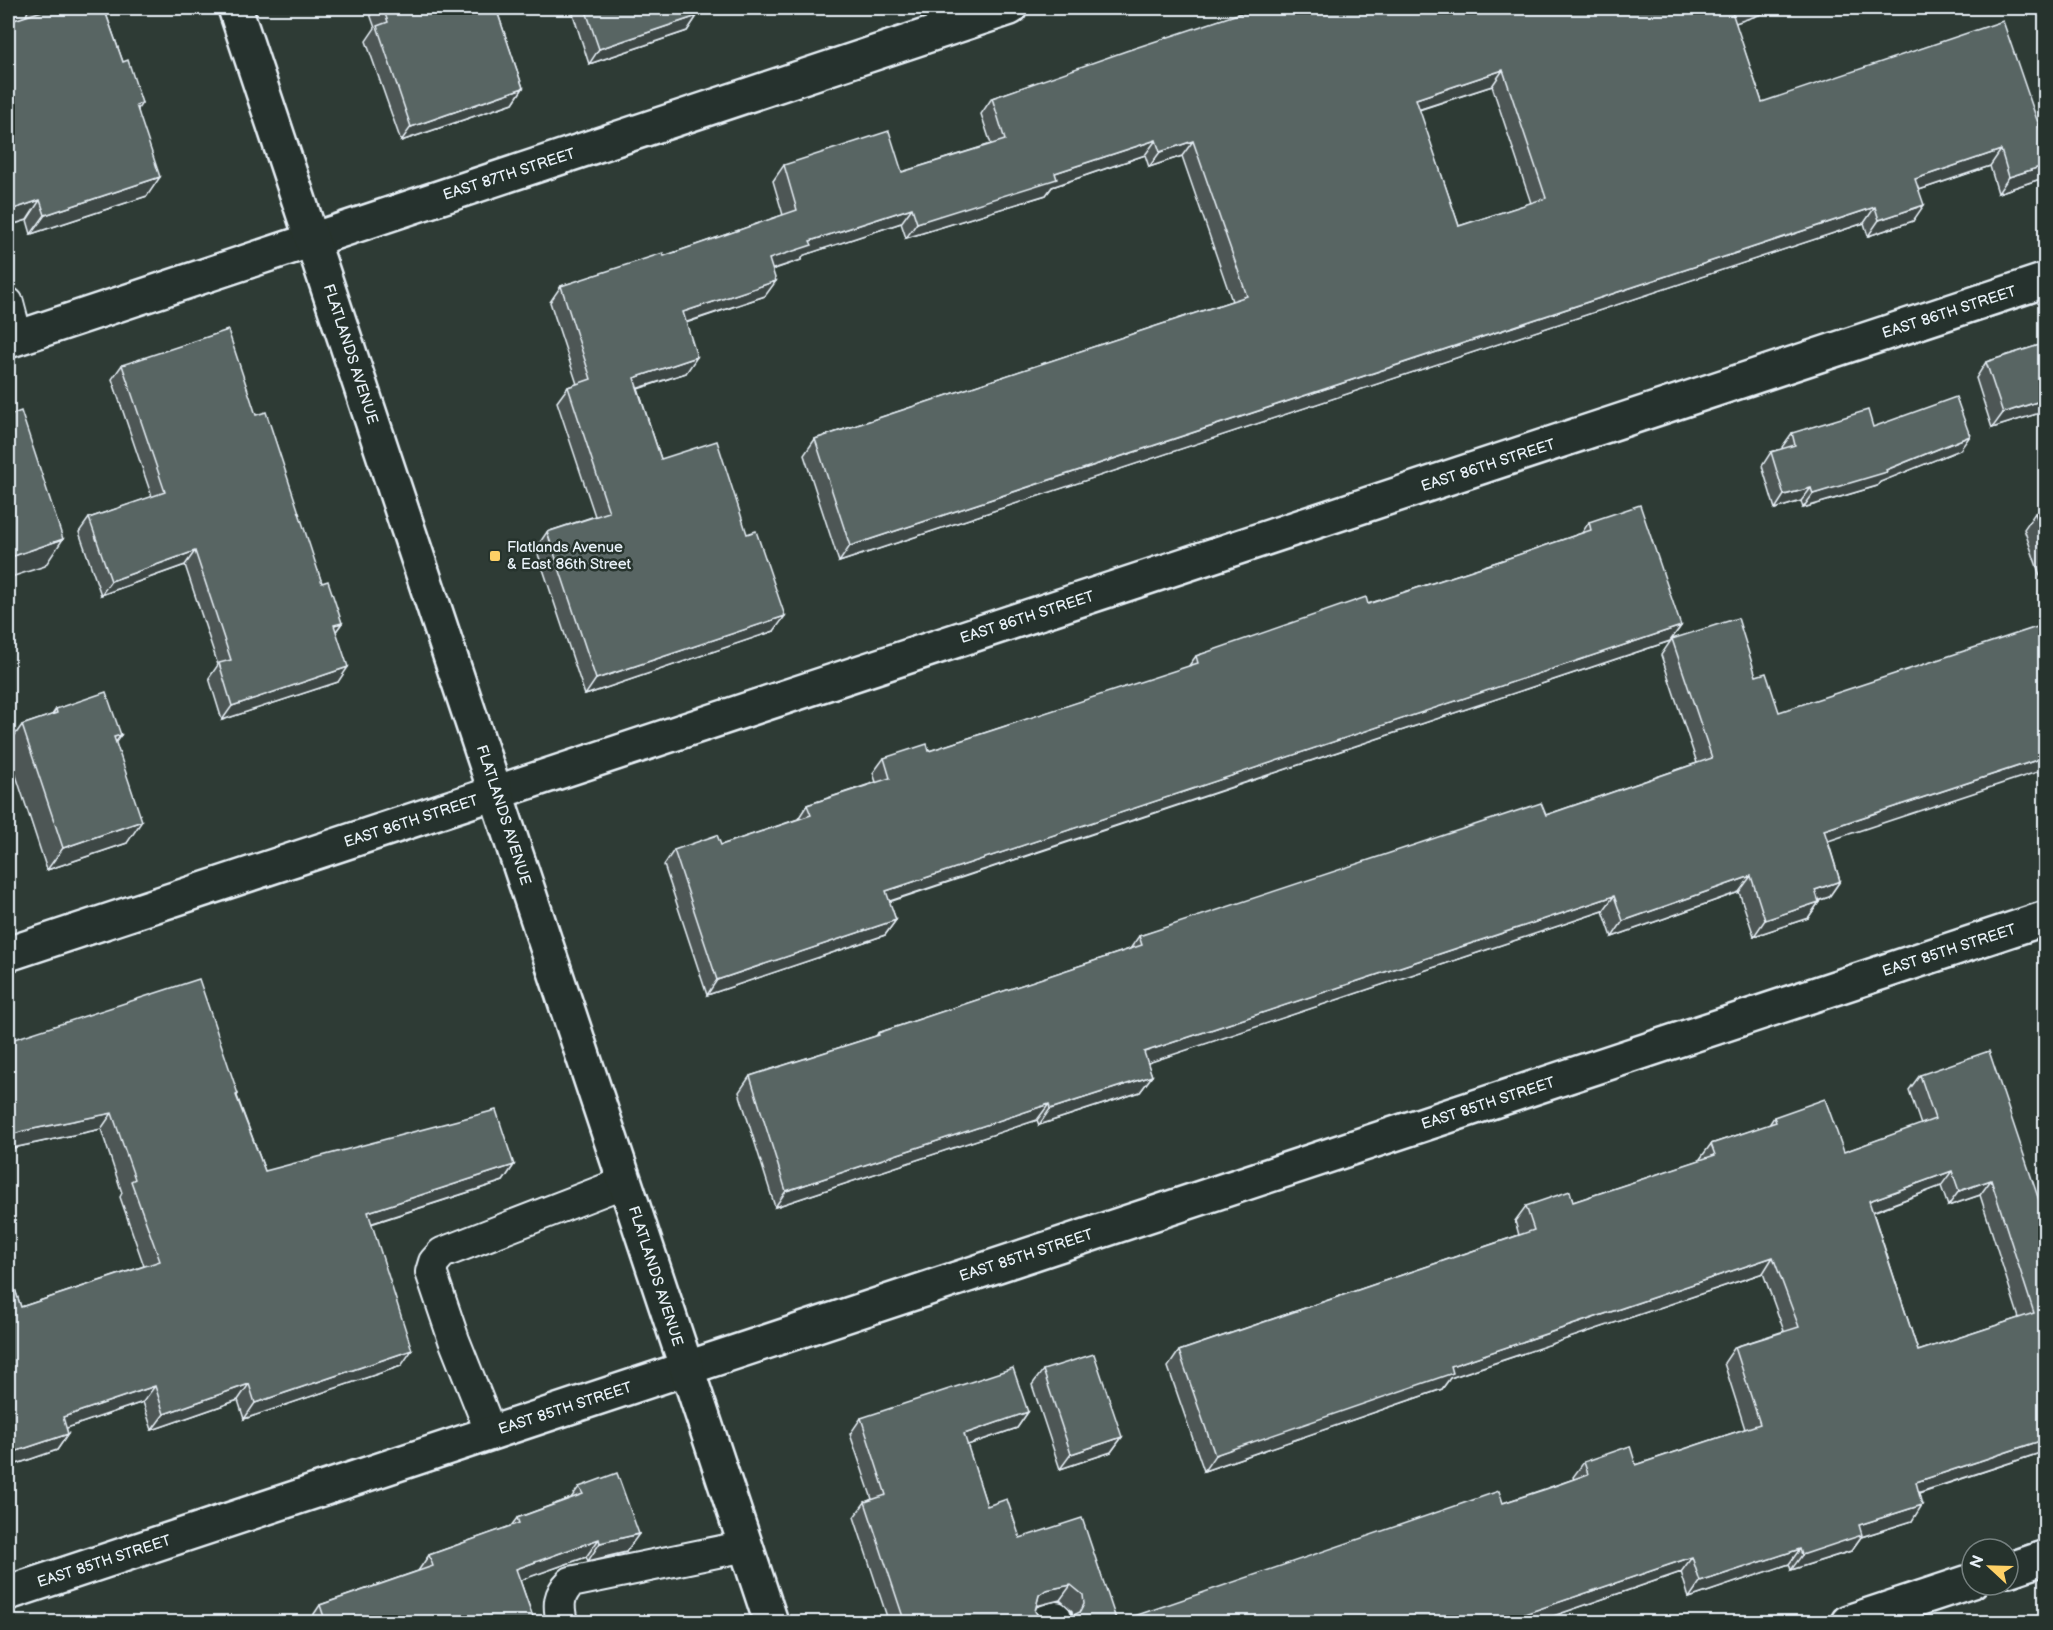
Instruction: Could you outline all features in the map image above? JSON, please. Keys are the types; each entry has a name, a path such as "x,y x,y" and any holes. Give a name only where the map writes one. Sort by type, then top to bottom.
{"street":[{"name":"FLATLANDS AVENUE","path":"236,8 771,1623"},
{"name":"EAST 87TH STREET","path":"12,339 1010,8"},
{"name":"EAST 86TH STREET","path":"8,954 2046,280"},
{"name":"EAST 85TH STREET","path":"8,1593 2046,918"},
{"path":"2020,1566 2046,1557"},
{"path":"1848,1623 1960,1585"}],"lane":[{"path":"8,9 13,8"},
{"path":"8,303 12,339"},
{"path":"491,1433 454,1340 431,1272 434,1262 442,1253 625,1182"},
{"path":"562,1623 558,1600 562,1590 571,1582 746,1546"}],"building":[{"path":"41,8 104,8 123,62 128,60 142,103 136,105 160,177 45,215 40,200 8,211 8,22 42,11"},
{"path":"383,8 496,8 523,88 411,127 377,26 388,22"},
{"path":"585,8 694,8 697,16 599,49"},
{"path":"1256,8 1744,8 1732,12 1762,102 2003,21 2046,146 2046,165 2009,177 2001,150 1915,179 1924,205 1879,220 1875,207 850,546 815,439 1247,296 1193,141 1160,152 1156,140 1055,173 1057,179 917,223 912,208 810,241 812,245 769,259 776,281 683,312 697,357 634,378 661,459 717,441 747,534 756,531 785,616 596,679 547,532 609,512 568,387 591,379 561,286 663,253 664,256 797,210 784,165 889,131 902,172 1005,140 992,98","holes":["1503,70 1546,198 1459,226 1416,99"]},
{"path":"228,330 256,415 266,412 322,583 328,581 342,623 334,625 348,667 232,706 219,663 231,660 195,551 111,581 89,518 165,492 122,365"},
{"path":"2046,343 2046,399 2003,413 1986,362"},
{"path":"1956,397 1970,436 1886,470 1887,472 1813,494 1811,488 1784,495 1771,452 1795,445 1792,433 1868,410 1873,427"},
{"path":"21,411 63,539 8,558 8,416"},
{"path":"1640,505 1681,626 886,891 896,920 717,980 674,850 717,835 721,845 811,815 807,805 890,778 884,758 927,744 929,751 1198,663 1196,656 1366,597 1368,604 1503,560 1591,530 1589,522"},
{"path":"2046,509 2046,544 2035,513"},
{"path":"1738,618 1756,676 1766,673 1779,712 2046,624 2046,757 1824,830 1840,881 1815,890 1819,902 1765,920 1751,876 1623,921 1614,896 1144,1052 1152,1076 1050,1109 1049,1104 786,1191 750,1076 879,1035 878,1033 1142,945 1139,936 1541,803 1546,815 1712,758 1672,639"},
{"path":"106,692 121,735 114,737 142,821 63,848 22,725 57,713 56,709"},
{"path":"199,979 238,1094 236,1095 265,1171 496,1110 514,1165 368,1212 412,1350 255,1403 249,1384 164,1414 155,1386 63,1417 68,1434 8,1454 8,1269 21,1307 160,1261 131,1181 135,1179 112,1113 8,1136 8,1041"},
{"path":"1989,1051 2046,1221 2046,1439 1916,1482 1922,1505 1859,1525 1862,1535 1802,1555 1800,1549 1700,1582 1692,1557 1498,1623 1058,1623 1080,1612 1084,1604 1083,1595 1071,1585 1046,1590 1039,1595 1035,1611 1041,1620 1055,1623 905,1623 865,1502 886,1495 861,1418 1013,1368 1028,1412 964,1434 987,1506 1007,1499 1020,1538 1082,1518 1117,1622 1499,1491 1503,1503 1546,1489 1588,1474 1584,1462 1630,1446 1636,1465 1760,1424 1735,1347 1799,1327 1773,1257 1451,1366 1453,1373 1215,1455 1179,1351 1534,1230 1526,1206 1570,1191 1573,1202 1715,1155 1711,1144 1776,1122 1774,1117 1825,1099 1844,1152 1935,1119 1920,1075","holes":["1952,1171 1959,1191 1991,1180 2034,1313 1918,1351 1869,1201"]},
{"path":"1094,1354 1122,1437 1071,1454 1043,1370"},
{"path":"617,1473 639,1534 600,1543 599,1539 516,1569 535,1623 326,1623 320,1605 433,1566 429,1555 519,1523 517,1518 583,1494 579,1487"}],"place":[{"name":"Flatlands Avenue & East 86th Street","path":"495,556"}]}
